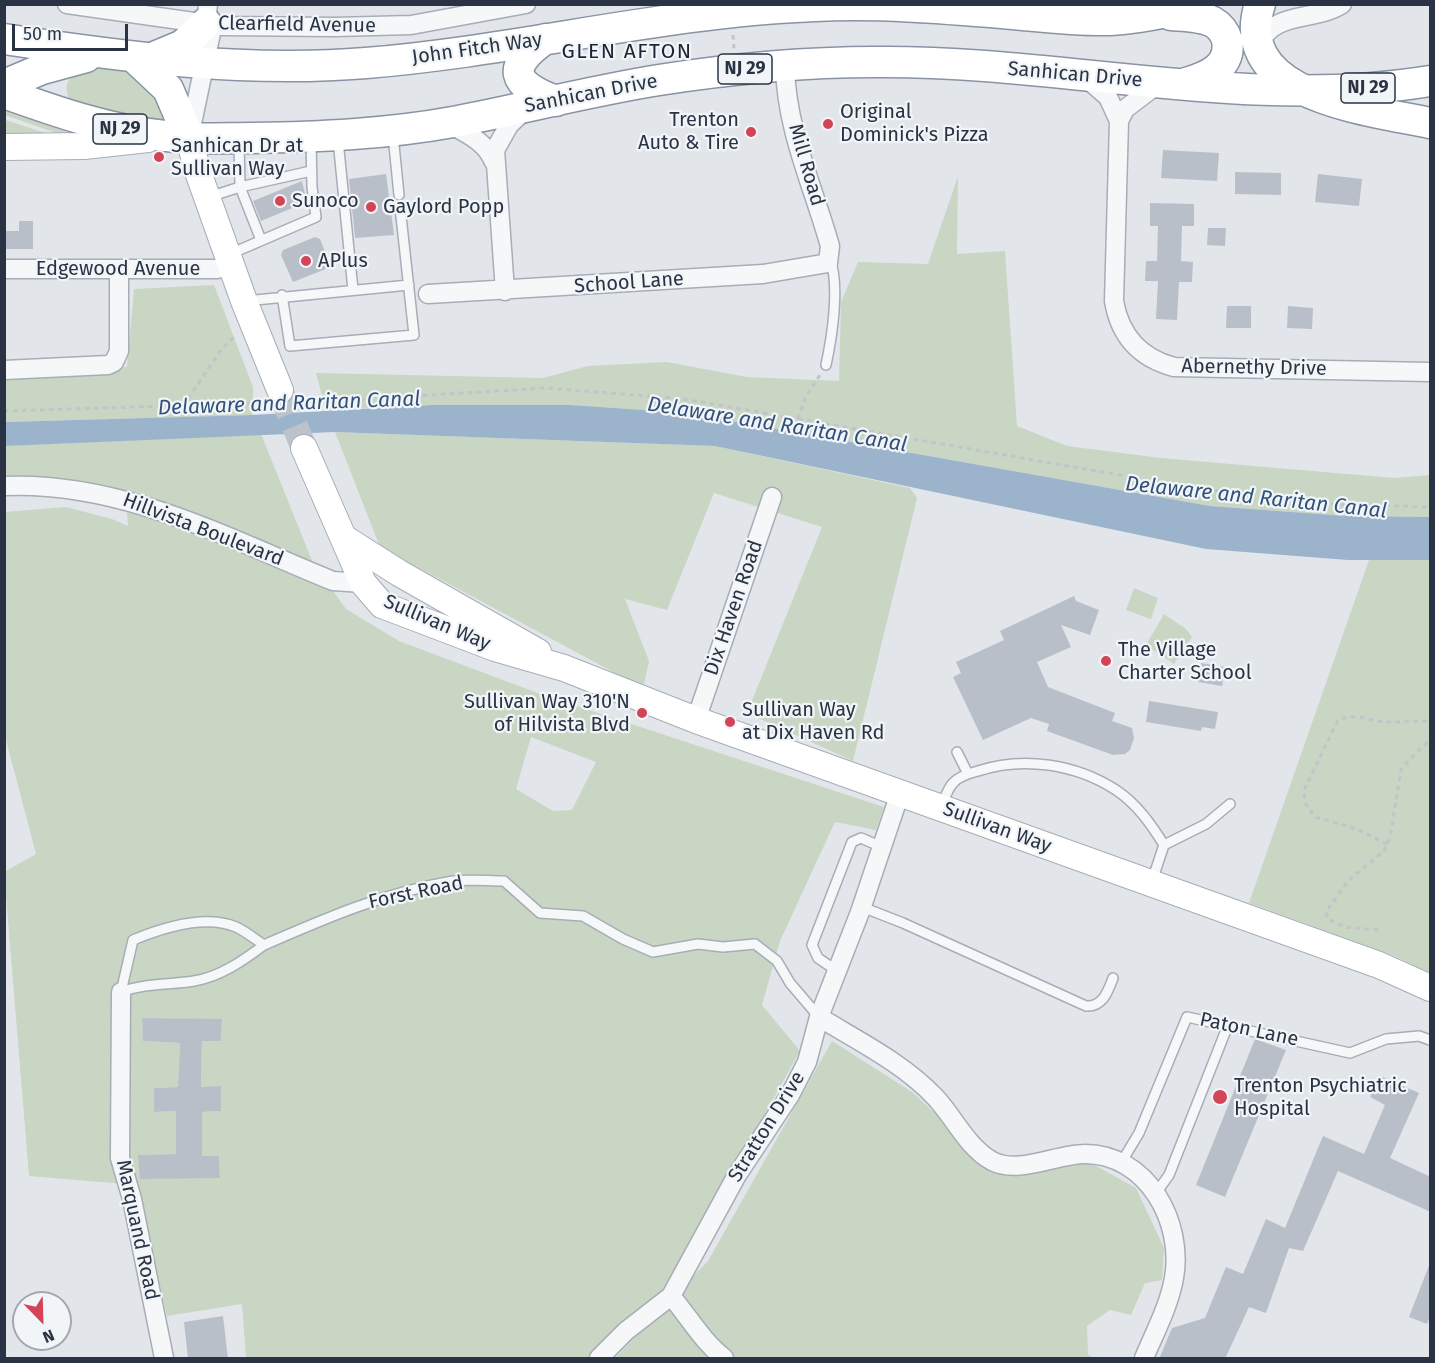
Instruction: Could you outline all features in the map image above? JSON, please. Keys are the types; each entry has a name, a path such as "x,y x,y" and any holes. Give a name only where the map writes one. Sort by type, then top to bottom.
{"highway":[{"name":"John Fitch Way","path":"4,39 142,59 297,66 362,64 458,54 653,21 731,11 878,5 992,9 1085,20 1152,15 1200,4"},
{"path":"1260,4 1256,26 1258,48 1272,70 1305,91 1343,103 1431,123"},
{"path":"178,137 168,89 142,59 183,45 207,14"},
{"path":"1152,15 1207,20 1220,27 1226,36 1227,52 1219,67 1208,76 1173,82"},
{"path":"543,104 528,89 520,76 520,65 524,56 545,39"},
{"path":"4,86 62,62 104,54"},
{"path":"62,62 57,73 58,97 65,111 72,117"},
{"name":"Sanhican Drive","path":"178,137 239,138 324,135 447,123 658,80 785,66 878,62 942,63 1084,76 1305,91 1431,81"},
{"name":"NJ 29","path":"4,93 72,117 118,129 178,137"}],"main road":[{"name":"Sanhican Drive","path":"4,147 84,146 178,137"},
{"path":"178,137 208,198 244,301 273,354 272,396"},
{"name":"Sullivan Way","path":"304,448 363,583 382,605 495,648 564,668 696,720 1378,965 1431,987"},
{"name":"Sullivan Way","path":"344,538 399,573 564,668"},
{"path":"363,583 388,587 431,603 475,615"}],"street":[{"name":"Clearfield Avenue","path":"67,4 207,14 231,26 388,26 526,4"},
{"path":"1258,48 1265,34 1277,22 1319,15 1342,4"},
{"path":"178,137 204,63 211,33 207,14"},
{"name":"Mill Road","path":"785,66 797,147 824,228 830,261"},
{"name":"Abernethy Drive","path":"1084,76 1108,97 1119,121 1113,302 1120,327 1142,354 1157,363 1174,367 1431,372"},
{"path":"1119,121 1125,109 1141,94 1173,82"},
{"path":"505,291 494,162 495,150 509,125 543,104"},
{"path":"447,123 480,142 489,151 494,162"},
{"name":"Edgewood Avenue","path":"4,269 217,269 230,260"},
{"name":"School Lane","path":"428,294 763,274 830,261"},
{"path":"4,370 114,362 119,351 119,269"},
{"name":"Hillvista Boulevard","path":"4,486 72,489 134,501 333,581 363,583"},
{"name":"Dix Haven Road","path":"696,720 772,497"},
{"name":"Stratton Drive","path":"599,1359 626,1331 671,1296 736,1174 790,1095 803,1070 819,1017 862,908 900,794"},
{"name":"Marquand Road","path":"121,992 120,1158 132,1199 164,1359"},
{"path":"819,1017 914,1077 935,1097 975,1148 1000,1165 1014,1166 1061,1155 1088,1154 1121,1163 1142,1176 1156,1193 1172,1229 1175,1248 1174,1276 1169,1299 1144,1359"},
{"path":"671,1296 695,1324 709,1347 724,1359"}],"lane":[{"path":"392,129 399,195"},
{"path":"230,260 261,240 316,217 311,171 324,135"},
{"path":"324,135 353,290"},
{"path":"239,138 240,187 261,240"},
{"path":"208,198 240,187 311,171"},
{"path":"273,354 290,346 414,335 400,207"},
{"path":"826,365 833,331 835,271 830,261"},
{"path":"244,301 282,295 409,285"},
{"path":"282,295 290,346"},
{"path":"957,752 968,774"},
{"path":"940,808 953,783 968,774 1016,762 1049,765 1078,772 1115,789 1151,824 1164,845"},
{"path":"1151,884 1164,845 1206,824 1230,804"},
{"path":"837,971 818,958 812,945 852,842 861,838 882,847"},
{"name":"Forst Road","path":"121,992 135,987 196,981 216,975 264,945 343,909 403,892 455,881 504,881 540,913 583,916 623,939 653,952 698,944 723,947 755,944 777,962 790,982 819,1017"},
{"path":"862,908 903,923 1086,1005 1092,1006 1101,1001 1113,978"},
{"path":"121,992 134,940 153,932 211,922 235,927 264,945"},
{"name":"Paton Lane","path":"1121,1163 1139,1133 1187,1017 1350,1053 1386,1039 1419,1036 1431,1040"},
{"path":"1156,1193 1169,1175 1228,1025"}],"path":[{"path":"182,407 210,371 221,350 241,329"},
{"path":"798,419 806,396 826,365"},
{"path":"4,411 182,407 272,396 315,402 546,388 684,399 1194,488 1330,504 1431,507"},
{"path":"1387,844 1354,828 1315,817 1305,803 1304,790 1336,722 1342,718 1356,716 1384,722 1431,721"},
{"path":"1378,930 1334,923 1328,919 1326,912 1348,881 1378,857 1387,844 1401,770 1431,740"}],"green space":[{"path":"119,68 145,77 174,126 72,105 67,93 68,83 72,77 88,70"},
{"path":"5,110 81,137 57,135 5,115"},
{"path":"5,120 52,135 5,138"},
{"path":"958,176 957,254 1005,251 1017,426 1067,446 1161,458 1394,478 1430,475 1430,517 1346,516 1210,506 687,413 571,405 432,405 326,410 316,373 543,378 588,366 667,362 747,377 839,381 841,302 858,262 928,264"},
{"path":"214,285 253,387 253,415 5,422 4,375 127,367 134,289"},
{"path":"335,432 715,446 910,488 917,498 853,761 747,713 822,527 714,493 667,610 625,599 649,661 643,688 380,547"},
{"path":"261,434 313,563 346,609 399,641 543,695 884,807 876,830 835,822 780,941 762,1005 800,1051 670,1284 587,1358 246,1358 242,1304 167,1316 137,1185 29,1176 4,872 36,854 5,736 5,512 66,507 112,519 128,526 126,500 5,495 4,446","holes":["531,737 596,762 572,810 553,811 516,789","142,1018 222,1020 221,1041 202,1041 201,1087 221,1087 221,1111 202,1112 202,1156 219,1156 220,1178 140,1178 139,1155 176,1154 176,1111 154,1112 154,1088 178,1087 180,1043 143,1041"]},
{"path":"1369,560 1430,560 1430,974 1395,956 1249,903"},
{"path":"1134,588 1158,598 1151,619 1126,610"},
{"path":"1164,614 1186,629 1192,637 1174,664 1146,645"},
{"path":"832,1041 912,1092 990,1169 1047,1169 1089,1162 1136,1188 1164,1248 1162,1280 1145,1283 1131,1315 1110,1310 1087,1326 1088,1354 1093,1358 615,1358 708,1261"}],"water":[{"path":"432,405 571,405 687,413 1210,506 1346,516 1430,517 1430,560 1348,560 1206,549 715,446 335,432 5,446 5,422 253,415"}],"building":[{"path":"1163,150 1219,153 1217,181 1161,178"},
{"path":"1235,172 1281,173 1281,195 1235,194"},
{"name":"Gaylord Popp","path":"386,174 394,235 355,238 349,179"},
{"path":"1318,174 1362,179 1359,206 1315,202"},
{"path":"302,181 307,202 261,221 253,201"},
{"path":"1150,203 1194,204 1194,226 1182,226 1181,261 1193,262 1192,282 1179,282 1177,320 1156,319 1158,281 1145,281 1146,261 1157,261 1158,226 1150,226"},
{"path":"19,221 33,221 33,249 4,249 4,231 19,231"},
{"path":"1208,228 1226,228 1225,246 1207,245"},
{"name":"APlus","path":"315,237 320,239 331,267 293,282 281,255 283,250"},
{"path":"1227,306 1251,306 1251,328 1226,328"},
{"path":"1288,306 1313,308 1312,329 1287,328"},
{"path":"1074,596 1076,601 1099,610 1090,635 1061,625 1071,647 1037,662 1048,687 1115,713 1112,721 1132,728 1134,738 1130,750 1125,754 1113,755 1047,731 1049,724 1031,718 983,740 953,677 961,673 956,662 1004,640 1000,631"},
{"path":"1201,663 1225,667 1222,686 1198,682"},
{"path":"1149,701 1218,712 1215,729 1202,727 1201,731 1146,722"},
{"path":"142,1018 222,1019 221,1041 202,1041 201,1087 221,1086 221,1111 202,1112 202,1156 219,1156 220,1178 140,1179 138,1155 176,1154 176,1111 154,1112 154,1088 178,1087 180,1043 143,1041"},
{"path":"1255,1039 1286,1050 1225,1197 1196,1185"},
{"path":"1380,1076 1419,1093 1390,1158 1431,1177 1431,1212 1338,1171 1303,1251 1289,1248 1266,1313 1249,1307 1225,1359 1159,1359 1172,1328 1205,1318 1226,1267 1243,1274 1266,1219 1285,1228 1323,1136 1364,1154 1385,1105 1370,1097"},
{"path":"1430,1263 1431,1315 1427,1324 1409,1317"},
{"path":"223,1316 228,1359 188,1359 184,1322"}],"tunnel":[{"path":"280,390 304,448"}],"place":[{"name":"Original Dominick's Pizza","path":"828,124"},
{"name":"Trenton Auto & Tire","path":"751,132"},
{"name":"Sanhican Dr at Sullivan Way","path":"159,157"},
{"name":"Sunoco","path":"280,201"},
{"name":"Gaylord Popp","path":"371,207"},
{"name":"APlus","path":"306,261"},
{"name":"The Village Charter School","path":"1106,661"},
{"name":"Sullivan Way 310'N of Hilvista Blvd","path":"642,713"},
{"name":"Sullivan Way at Dix Haven Rd","path":"730,722"},
{"name":"Trenton Psychiatric Hospital","path":"1220,1097"}],"district":[{"name":"GLEN AFTON","path":"627,52"}],"water label":[{"name":"Delaware and Raritan Canal","path":"289,404"},
{"name":"Delaware and Raritan Canal","path":"777,425"},
{"name":"Delaware and Raritan Canal","path":"1256,498"}]}
